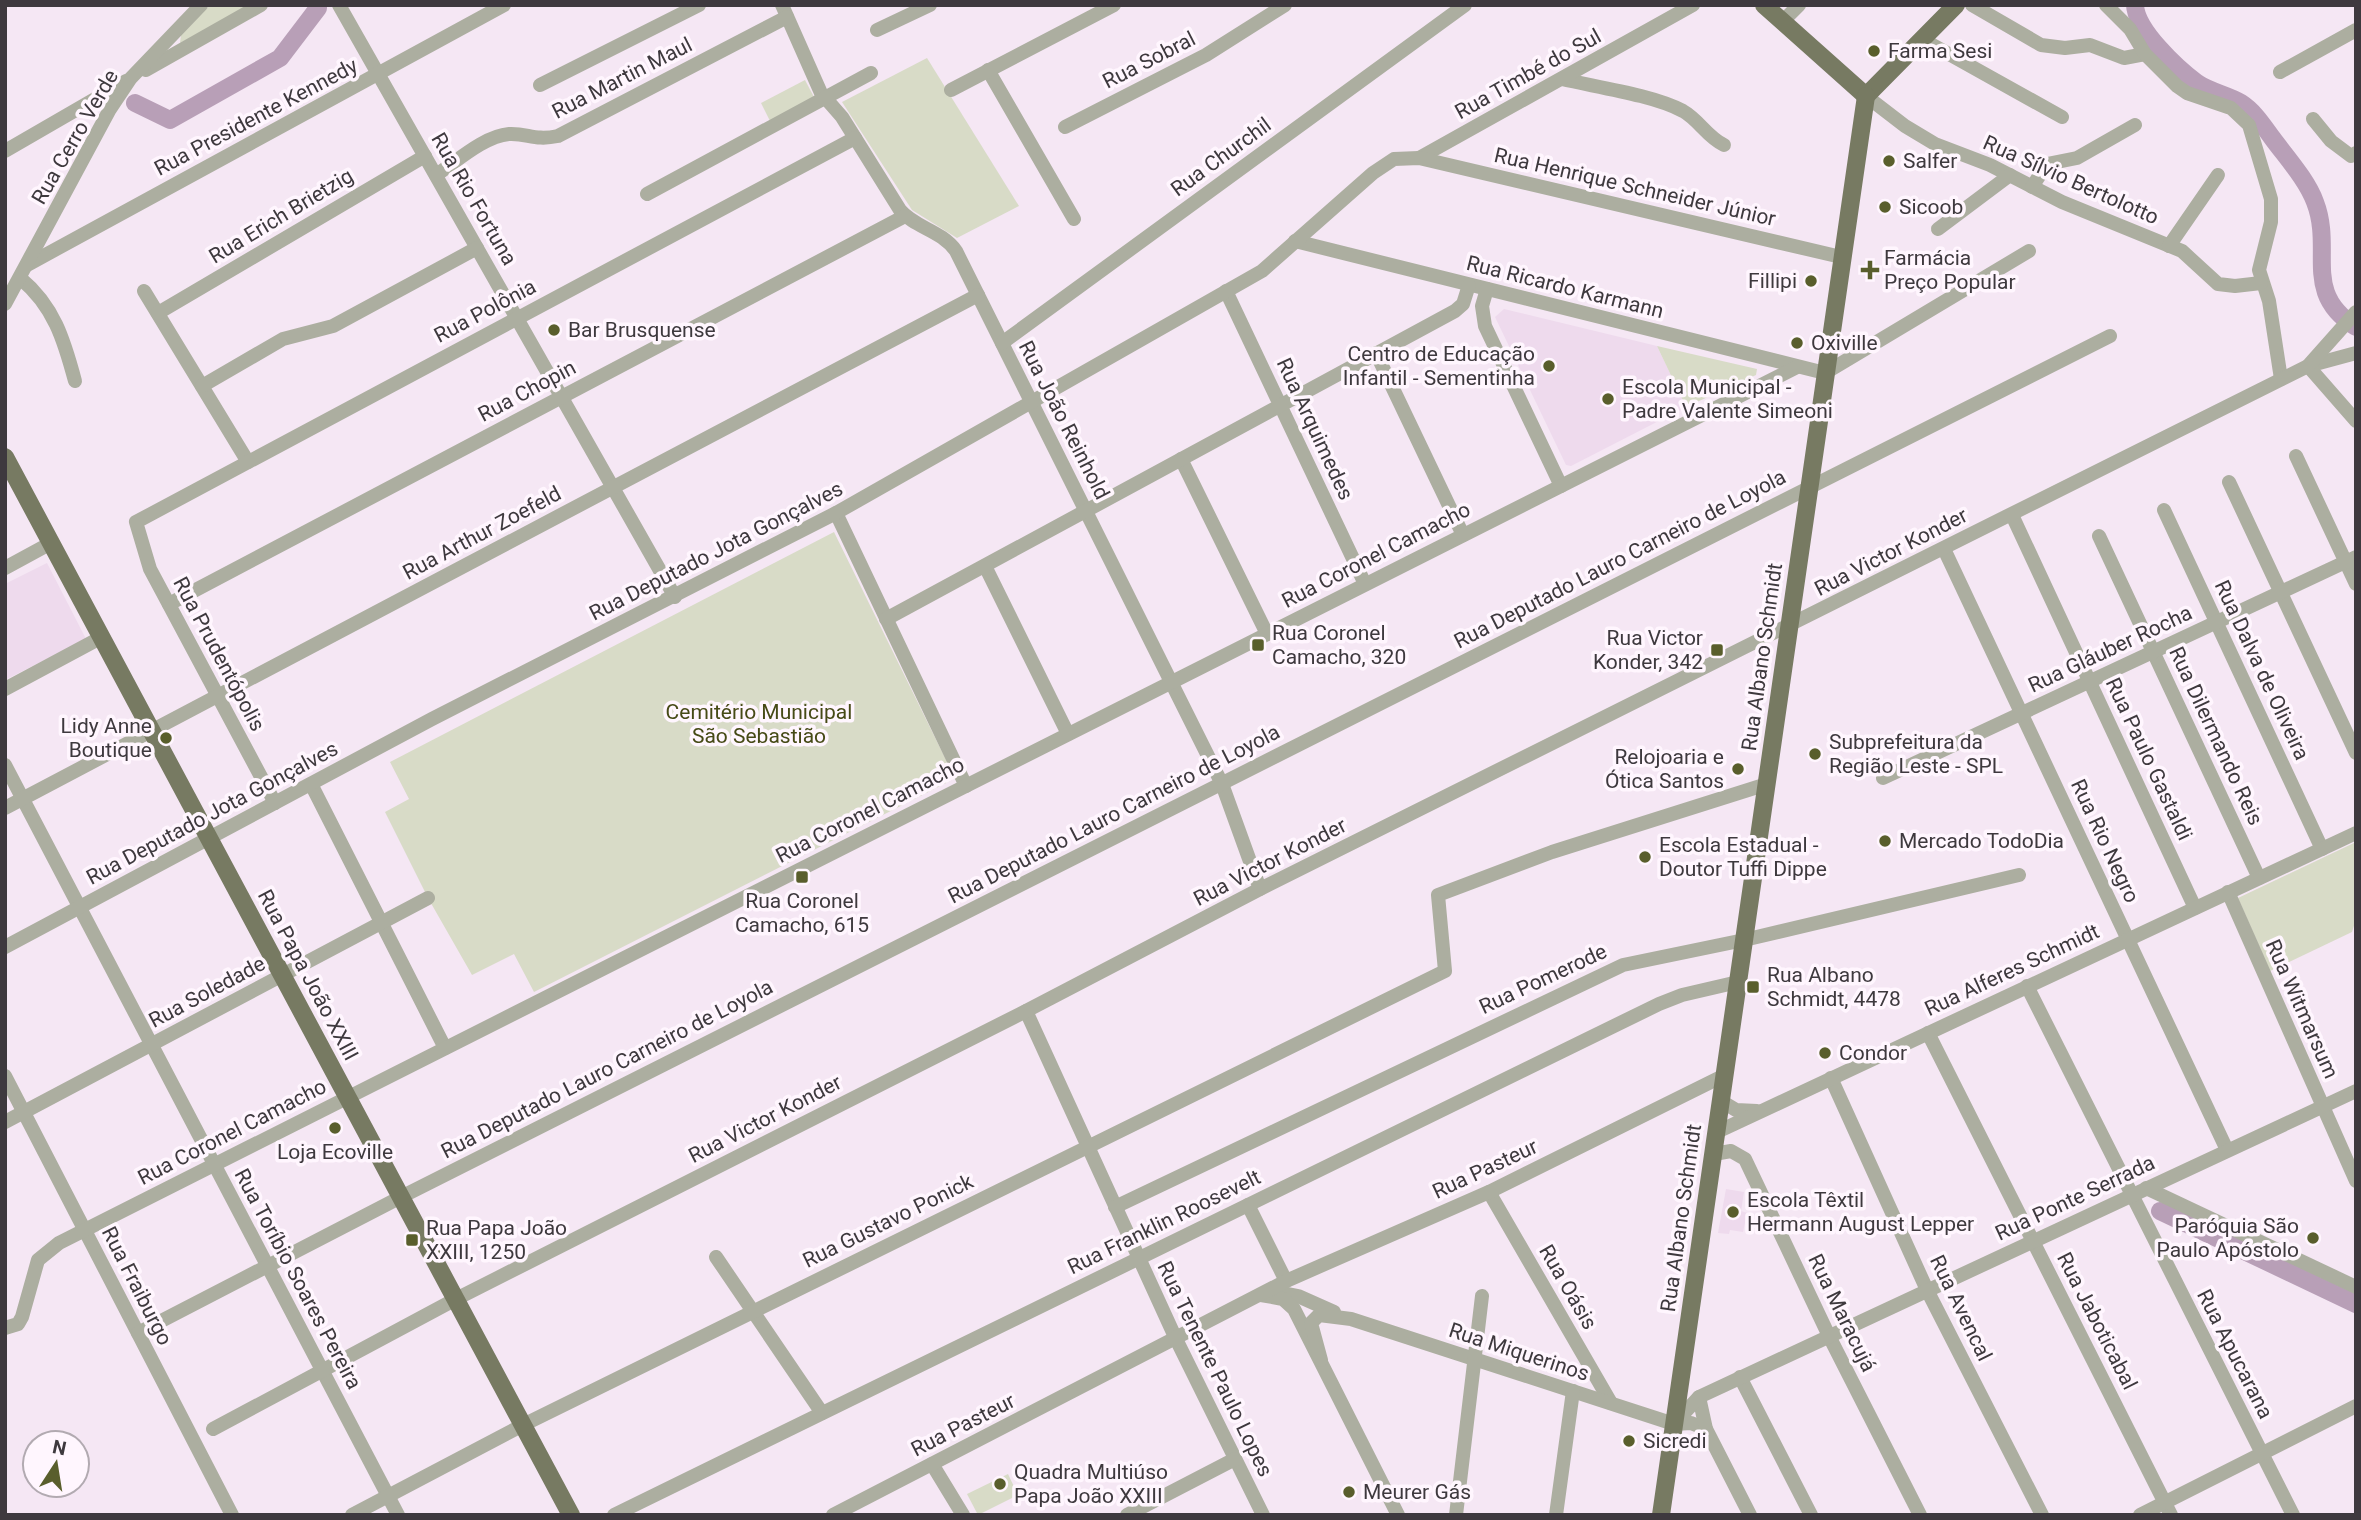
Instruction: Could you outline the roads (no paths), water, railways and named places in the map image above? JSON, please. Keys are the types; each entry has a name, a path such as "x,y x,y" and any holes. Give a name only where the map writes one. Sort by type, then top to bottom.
{"main road":[{"path":"1764,5 1866,96 1956,5"},
{"name":"Rua Albano Schmidt","path":"1661,1515 1866,96"},
{"name":"Rua Papa João XXIII","path":"5,457 571,1515"}],"street":[{"name":"Rua Cerro Verde","path":"5,304 97,133 130,79 201,5"},
{"path":"5,151 261,5"},
{"name":"Rua Rio Fortuna","path":"339,5 675,597"},
{"name":"Rua Presidente Kennedy","path":"24,271 504,5"},
{"path":"540,85 699,5"},
{"path":"877,30 930,5"},
{"path":"950,90 1114,5"},
{"name":"Rua Sobral","path":"1065,127 1206,55 1285,5"},
{"name":"Rua Churchil","path":"1002,343 1465,5"},
{"name":"Rua Timbé do Sul","path":"1419,158 1693,5"},
{"path":"1782,22 1799,5"},
{"path":"1972,5 2041,45 2065,48 2090,45 2124,58 2145,54"},
{"path":"2106,5 2130,29 2145,54 2187,93 2231,108 2249,125 2271,200 2271,222 2259,262 2261,283 2269,301 2281,379"},
{"name":"Rua João Reinhold","path":"785,11 824,98 837,109 905,216 937,233 951,244 1222,784 1260,889"},
{"name":"Rua Martin Maul","path":"436,175 491,139 509,134 539,140 558,136 785,11"},
{"path":"2280,72 2356,30"},
{"path":"1923,39 2062,117"},
{"path":"988,70 1074,219"},
{"path":"647,194 871,73"},
{"path":"1562,79 1676,107 1694,118 1712,138 1724,145"},
{"name":"Rua Sílvio Bertolotto","path":"1866,96 1920,136 2190,257 2218,284 2235,286 2261,283"},
{"path":"2313,119 2331,141 2353,155"},
{"path":"2032,187 2048,164 2077,158 2134,125"},
{"name":"Rua Polônia","path":"136,522 855,138"},
{"name":"Rua Erich Brietzig","path":"158,313 425,156"},
{"name":"Rua Deputado Jota Gonçalves","path":"5,947 311,784 836,513 1269,266 1348,192 1385,164 1404,157 1419,158"},
{"name":"Rua Henrique Schneider Júnior","path":"1419,158 1841,257"},
{"path":"2168,246 2218,175"},
{"path":"1938,229 2010,176"},
{"name":"Rua Chopin","path":"169,604 905,216"},
{"name":"Rua Ricardo Karmann","path":"1295,241 1825,373"},
{"path":"202,386 283,339 334,326 477,248"},
{"path":"1825,373 2029,251"},
{"path":"24,271 55,319 75,381"},
{"path":"887,619 1455,311 1463,304 1469,285"},
{"path":"1487,289 1482,306 1485,326 1561,486"},
{"path":"144,291 248,462"},
{"name":"Rua Arquimedes","path":"1226,291 1366,584"},
{"name":"Rua Arthur Zoefeld","path":"5,808 978,295"},
{"name":"Rua Victor Konder","path":"213,1429 456,1299 1026,1011 1260,889 1790,627 2308,366 2356,313"},
{"name":"Rua Deputado Lauro Carneiro de Loyola","path":"138,1333 401,1197 2110,336"},
{"path":"2356,353 2308,366 2356,421"},
{"path":"1376,354 1463,535"},
{"name":"Rua Coronel Camacho","path":"5,1328 18,1324 22,1317 35,1268 42,1254 85,1230 1797,367"},
{"path":"2296,456 2351,560 2356,584"},
{"path":"1181,459 1267,634"},
{"path":"2230,482 2356,753"},
{"name":"Rua Dalva de Oliveira","path":"2164,510 2322,849"},
{"path":"836,513 966,786"},
{"name":"Rua Paulo Gastaldi","path":"2012,515 2195,908"},
{"name":"Rua Prudentópolis","path":"136,522 144,555 275,803"},
{"name":"Rua Dilermando Reis","path":"2099,536 2259,878"},
{"path":"5,568 51,543"},
{"name":"Rua Rio Negro","path":"1944,549 2227,1150"},
{"name":"Rua Gláuber Rocha","path":"1883,778 2351,560"},
{"path":"985,566 1068,734"},
{"path":"5,688 102,637"},
{"name":"Rua Toríbio Soares Pereira","path":"5,765 398,1515"},
{"path":"311,784 445,1048"},
{"name":"Rua Gustavo Ponick","path":"352,1515 523,1425 1445,971 1438,895 1565,847 1767,784"},
{"name":"Rua Alferes Schmidt","path":"1717,1132 2356,833"},
{"name":"Rua Pomerode","path":"1115,1207 1611,969 1643,959 1744,940 2019,875"},
{"name":"Rua Witmarsum","path":"2228,892 2356,1181"},
{"name":"Rua Soledade","path":"5,1122 428,898"},
{"name":"Rua Franklin Roosevelt","path":"614,1515 1672,998 1738,982"},
{"name":"Rua Apucarana","path":"2027,986 2139,1192 2293,1515"},
{"name":"Rua Tenente Paulo Lopes","path":"1026,1011 1176,1339 1262,1515"},
{"name":"Rua Jaboticabal","path":"1928,1033 2168,1508"},
{"name":"Rua Pasteur","path":"833,1515 1286,1281 1489,1192 1724,1075"},
{"name":"Rua Fraiburgo","path":"5,1076 232,1515"},
{"name":"Rua Avencal","path":"1830,1078 1927,1290 2042,1515"},
{"name":"Rua Ponte Serrada","path":"1674,1423 1699,1397 2356,1090"},
{"path":"1721,1101 1736,1110 1762,1111"},
{"name":"Rua Maracujá","path":"1714,1154 1731,1151 1745,1159 1829,1336 1920,1515"},
{"name":"Rua Oásis","path":"1489,1192 1611,1403"},
{"path":"2139,1192 2356,1287"},
{"path":"1248,1205 1286,1281"},
{"path":"716,1257 822,1413"},
{"path":"1314,1270 1298,1282 1296,1303 1321,1360 1398,1515"},
{"path":"1263,1294 1296,1303"},
{"path":"1456,1515 1482,1296"},
{"name":"Rua Miquerinos","path":"1296,1303 1674,1423 1691,1423 1706,1429"},
{"name":"Rua Miquerinos","path":"1321,1360 1312,1332 1313,1318 1319,1315 1352,1319"},
{"path":"1740,1377 1811,1515"},
{"path":"1680,1384 1699,1397 1706,1429 1750,1515"},
{"path":"1556,1515 1573,1391"},
{"path":"2140,1515 2168,1508 2262,1453 2355,1407"},
{"path":"1127,1515 1236,1459"},
{"path":"933,1464 963,1515"}],"waterway":[{"path":"2135,5 2142,26 2169,58 2197,83 2236,100 2251,111 2302,177 2315,202 2320,220 2322,270 2329,300 2339,314 2356,327"},
{"path":"135,103 170,120 280,58 318,8"},
{"path":"2160,1211 2356,1304"}],"place":[{"name":"Farma Sesi","path":"1874,51"},
{"name":"Salfer","path":"1889,161"},
{"name":"Sicoob","path":"1885,207"},
{"name":"Farmácia Preço Popular","path":"1870,270"},
{"name":"Fillipi","path":"1811,281"},
{"name":"Bar Brusquense","path":"554,330"},
{"name":"Oxiville","path":"1797,343"},
{"name":"Centro de Educação Infantil - Sementinha","path":"1549,366"},
{"name":"Escola Municipal - Padre Valente Simeoni","path":"1608,399"},
{"name":"Rua Coronel Camacho, 320","path":"1258,645"},
{"name":"Rua Victor Konder, 342","path":"1717,650"},
{"name":"Lidy Anne Boutique","path":"166,738"},
{"name":"Subprefeitura da Região Leste - SPL","path":"1815,754"},
{"name":"Relojoaria e Ótica Santos","path":"1738,769"},
{"name":"Mercado TodoDia","path":"1885,841"},
{"name":"Escola Estadual - Doutor Tuffi Dippe","path":"1645,857"},
{"name":"Rua Coronel Camacho, 615","path":"802,877"},
{"name":"Rua Albano Schmidt, 4478","path":"1753,987"},
{"name":"Condor","path":"1825,1053"},
{"name":"Loja Ecoville","path":"335,1128"},
{"name":"Escola Têxtil Hermann August Lepper","path":"1733,1212"},
{"name":"Paróquia São Paulo Apóstolo","path":"2313,1238"},
{"name":"Rua Papa João XXIII, 1250","path":"412,1240"},
{"name":"Sicredi","path":"1629,1441"},
{"name":"Quadra Multiúso Papa João XXIII","path":"1000,1484"},
{"name":"Meurer Gás","path":"1349,1492"}],"park label":[{"name":"Cemitério Municipal São Sebastião","path":"759,724"}]}
